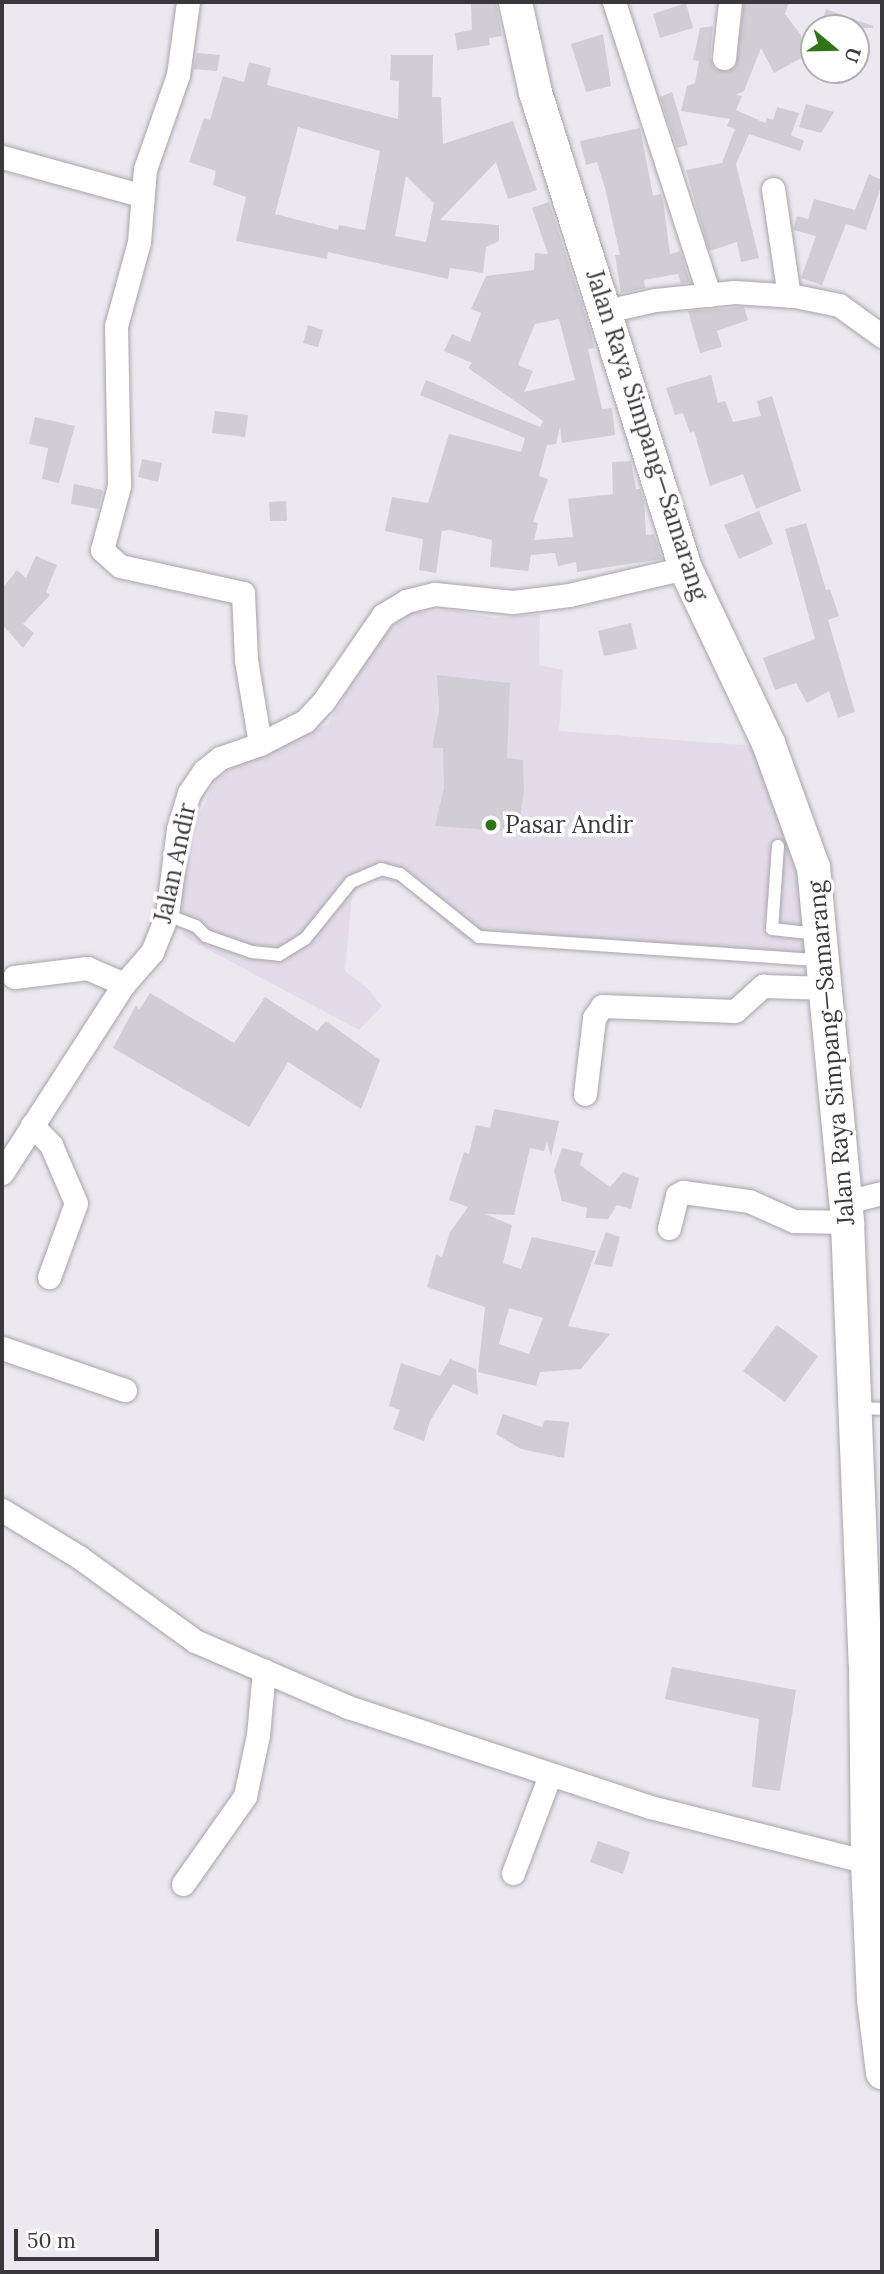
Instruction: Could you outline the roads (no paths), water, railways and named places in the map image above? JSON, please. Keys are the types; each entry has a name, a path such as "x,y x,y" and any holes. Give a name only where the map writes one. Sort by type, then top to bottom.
{"main road":[{"name":"Jalan Raya Simpang—Samarang","path":"515,2 535,92 685,568 797,813 813,867 846,1212 870,1408 867,1862 873,1999 882,2072"}],"street":[{"path":"188,2 178,75 145,169 140,195 139,242 116,326 119,486 102,550 120,566 243,593 246,660 260,744"},
{"path":"614,2 709,295"},
{"path":"724,58 730,2"},
{"path":"2,157 140,195"},
{"path":"773,188 789,296"},
{"path":"606,311 709,295 789,296 838,305 882,336"},
{"name":"Jalan Andir","path":"2,1173 124,984 152,951 167,915 178,829 189,793 220,758 260,744 305,721 323,702 383,615 406,601 435,594 513,602 569,595 685,568"},
{"path":"585,1094 594,1018 602,1006 735,1011 763,986 824,961"},
{"path":"14,977 88,968 124,984"},
{"path":"32,1125 51,1146 76,1203 49,1277"},
{"path":"668,1228 677,1195 682,1192 749,1201 794,1221 846,1212 882,1193"},
{"path":"2,1348 125,1390"},
{"path":"2,1510 79,1557 195,1641 348,1707 650,1807 867,1862"},
{"path":"183,1884 244,1797 258,1735 264,1670"},
{"path":"513,1873 550,1775"}],"lane":[{"path":"778,846 772,929 824,961"},
{"path":"167,915 196,926 206,936 252,952 279,956 305,939 351,882 381,869 400,874 479,937 824,961"}],"place":[{"name":"Pasar Andir","path":"491,825"}]}
